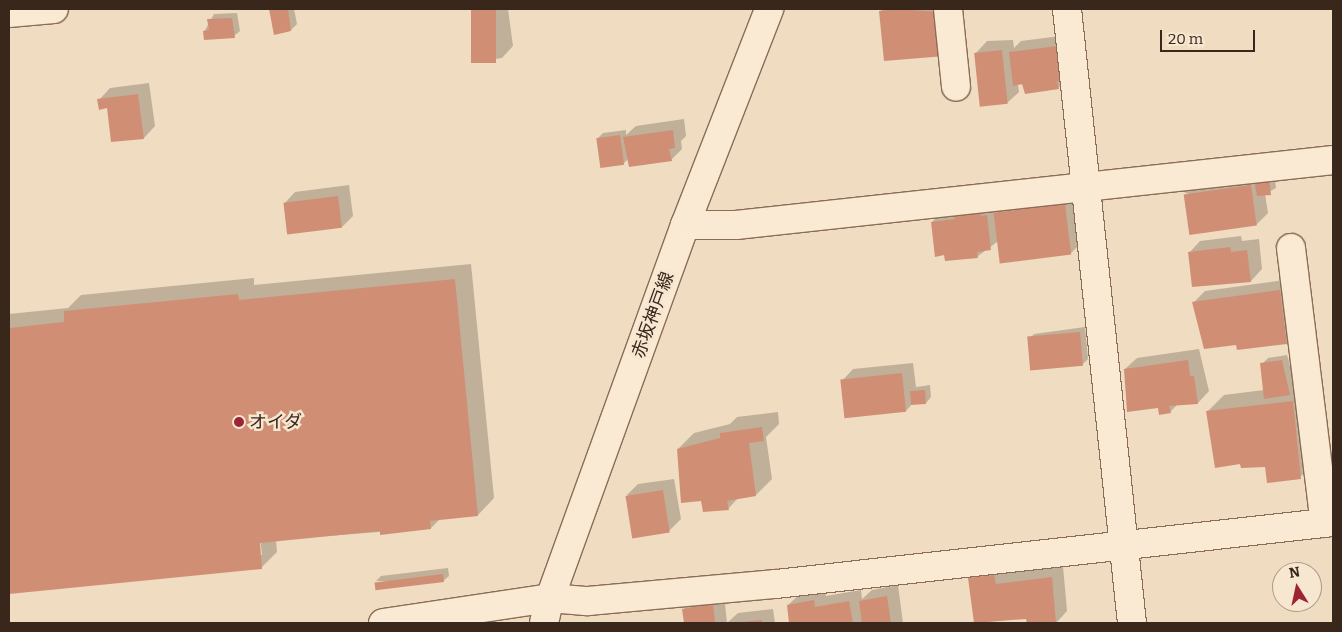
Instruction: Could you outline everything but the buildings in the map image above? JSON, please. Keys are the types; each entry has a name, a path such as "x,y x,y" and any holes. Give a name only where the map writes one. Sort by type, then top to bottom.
{"street":[{"path":"9,13 54,9"},
{"name":"赤坂神戸線","path":"547,611 686,225 769,9"},
{"path":"948,9 956,87"},
{"path":"1067,9 1132,623"},
{"path":"686,225 736,225 1333,160"},
{"path":"383,623 547,611 588,601 766,584 1329,522 1291,248"}],"place":[{"name":"オイダ","path":"239,422"}]}
